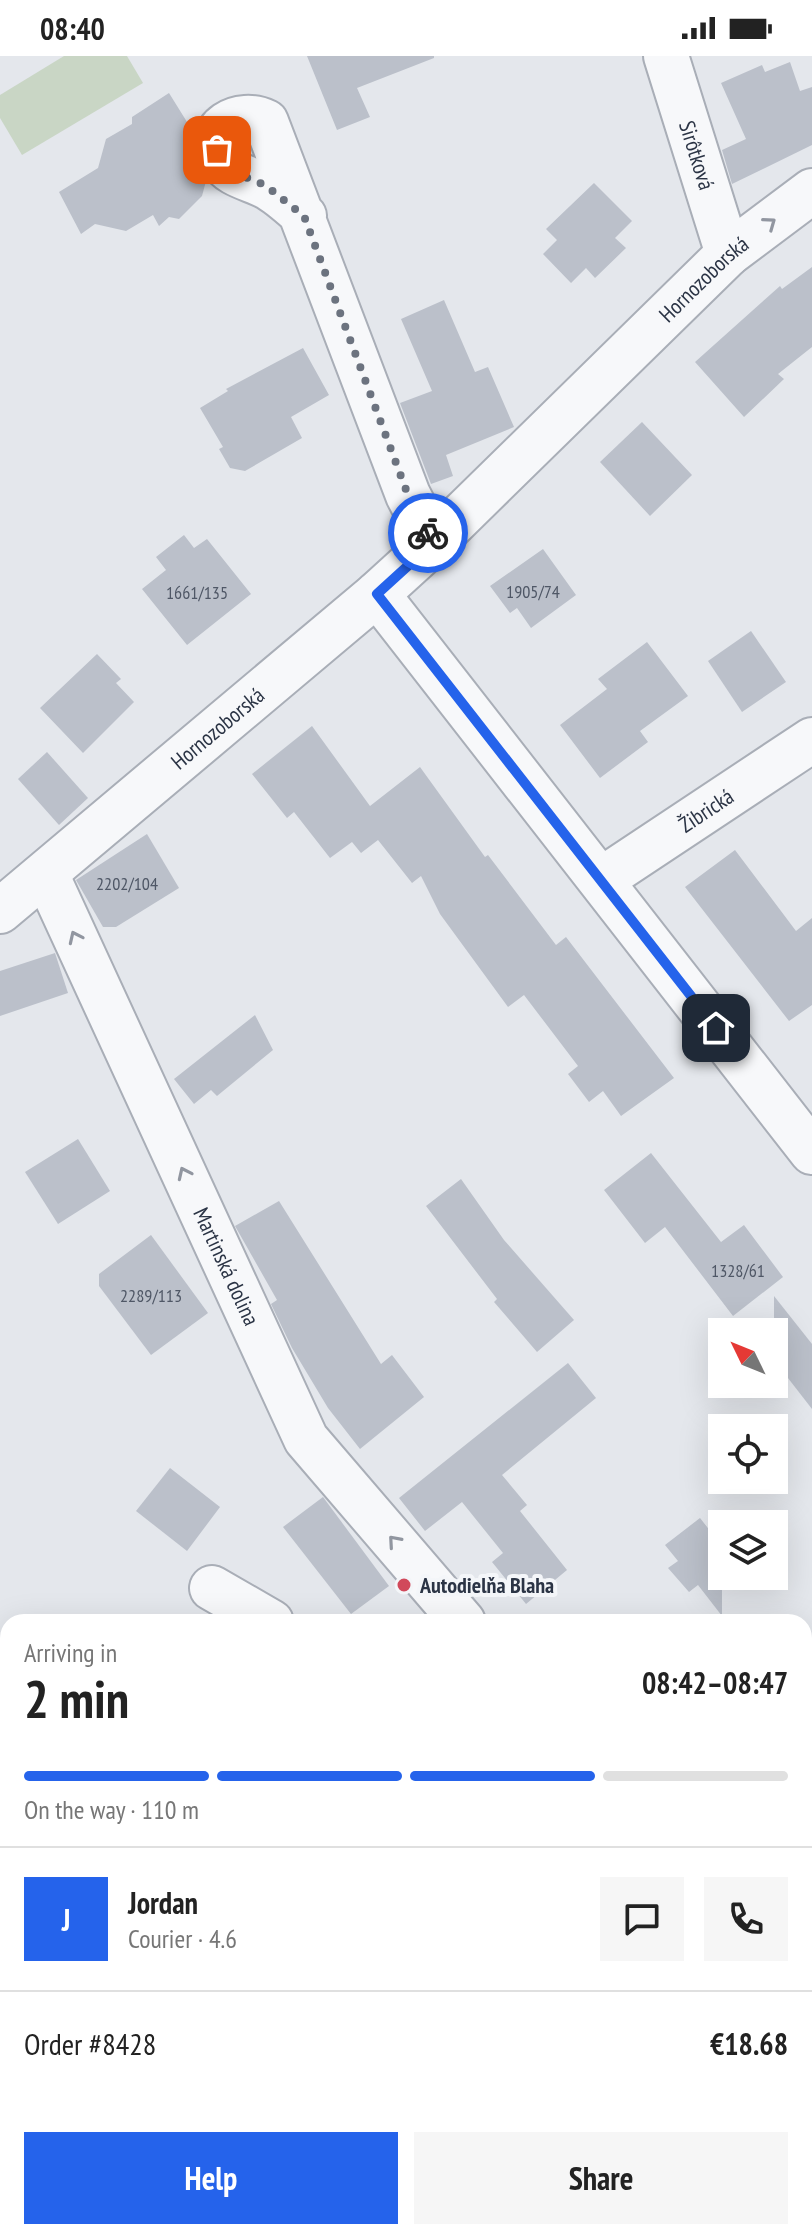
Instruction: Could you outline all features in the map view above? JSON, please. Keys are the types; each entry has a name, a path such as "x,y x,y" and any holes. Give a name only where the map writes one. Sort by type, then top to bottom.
{"street":[{"name":"Sirôtková","path":"666,56 728,254"},
{"name":"Hornozoborská","path":"0,911 377,594 728,254 812,191"},
{"path":"304,216 408,495 433,543"},
{"path":"377,594 812,1152"},
{"name":"Žibrická","path":"601,880 812,740"},
{"name":"Martinská dolina","path":"46,874 306,1439 456,1614"},
{"path":"212,1588 257,1614"}],"green space":[{"path":"64,56 127,56 143,83 22,155 0,118 0,95"}],"building":[{"path":"307,56 434,58 357,88 370,117 337,130"},
{"path":"790,62 800,91 812,87 812,145 732,184 722,150 746,139 721,83 762,65 765,72"},
{"path":"169,93 192,130 188,150 206,181 202,196 179,219 169,217 159,226 153,215 126,231 95,224 81,234 59,192 98,168 106,139 132,124 132,117"},
{"path":"594,183 632,221 615,238 626,248 595,278 586,268 571,283 543,254 557,240 546,229"},
{"path":"812,267 812,347 778,374 784,379 744,417 695,362 780,286 782,289"},
{"path":"444,300 475,372 488,367 514,427 446,455 453,476 431,484 400,403 432,391 401,319"},
{"path":"303,348 329,395 291,417 302,438 245,471 230,468 219,449 223,447 200,408 228,391 226,389"},
{"path":"642,422 692,475 650,516 600,462"},
{"path":"184,535 194,548 207,539 251,594 187,645 142,589 166,570 156,557"},
{"path":"543,549 576,595 531,628 517,608 510,613 490,586"},
{"path":"751,631 786,682 742,712 708,661"},
{"path":"647,642 688,696 640,731 648,742 600,778 560,725 607,689 598,679"},
{"path":"97,654 121,679 116,683 134,702 83,753 40,708"},
{"path":"312,726 370,806 420,767 485,857 488,855 556,945 566,937 674,1078 621,1116 603,1091 589,1102 568,1074 578,1066 524,995 508,1007 440,914 421,876 412,883 378,840 361,853 352,842 330,858 294,812 287,818 252,774"},
{"path":"47,752 88,798 59,825 18,779"},
{"path":"147,834 179,888 116,927 103,927 76,880"},
{"path":"735,850 796,931 812,918 812,1005 789,1021 685,887"},
{"path":"55,953 68,993 0,1016 0,971"},
{"path":"255,1015 273,1050 217,1096 211,1090 194,1104 174,1079"},
{"path":"78,1139 110,1191 58,1224 25,1172"},
{"path":"651,1153 721,1242 744,1225 783,1277 733,1316 665,1227 645,1243 604,1190"},
{"path":"461,1179 504,1240 574,1320 537,1352 494,1302 497,1299 426,1206"},
{"path":"279,1201 381,1364 392,1355 424,1397 360,1449 328,1408 292,1348 271,1304 277,1300 235,1226"},
{"path":"151,1235 208,1313 151,1355 99,1286 99,1274"},
{"path":"774,1296 812,1344 812,1409 788,1378 788,1318 774,1318"},
{"path":"568,1363 596,1398 502,1475 527,1505 520,1511 567,1570 526,1604 492,1562 503,1553 462,1502 425,1531 399,1498"},
{"path":"170,1468 220,1507 187,1551 136,1511"},
{"path":"323,1497 389,1586 351,1614 283,1527"},
{"path":"700,1518 708,1528 708,1590 722,1590 722,1614 698,1585 689,1592 668,1568 678,1561 665,1545"}],"way so far":[{"path":"217,150 230,171 265,185 304,216 408,495 428,533"}],"place":[{"name":"Autodielňa Blaha","path":"404,1585"}],"route":[{"path":"428,533 433,543 377,594 716,1028"}]}
